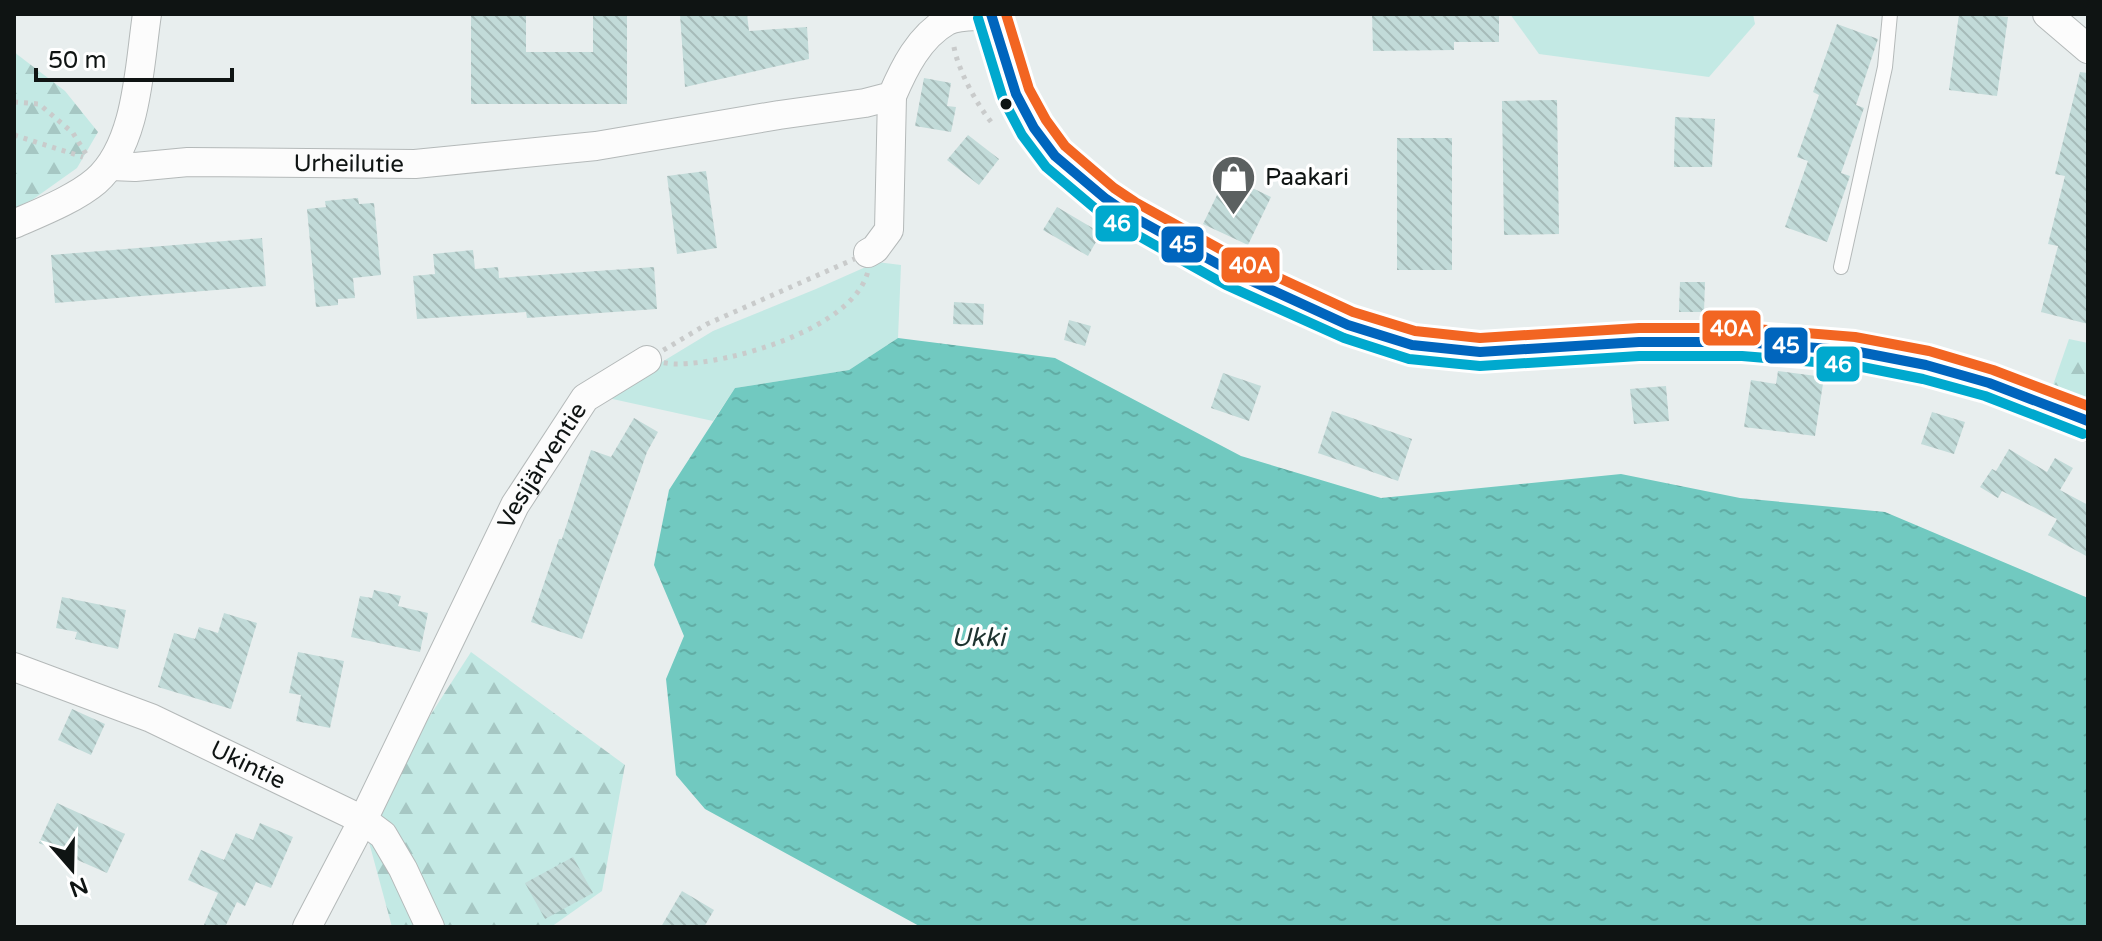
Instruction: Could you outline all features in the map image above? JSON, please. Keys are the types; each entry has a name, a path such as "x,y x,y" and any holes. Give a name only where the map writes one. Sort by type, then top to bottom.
{"main road":[{"path":"991,14 1016,94 1034,128 1055,156 1128,214 1232,272 1348,325 1412,345 1480,352 1639,342 1743,342 1854,351 1926,365 1989,383 2088,421"}],"street":[{"path":"14,224 47,210 93,183 111,166 126,135 131,114 147,14"},
{"path":"868,253 875,249 889,230 892,96 903,69 924,40 949,20 991,14"},
{"path":"2047,14 2088,49"},
{"name":"Urheilutie","path":"111,166 188,162 415,164 596,146 865,103 892,96"},
{"name":"Vesijärventie","path":"307,927 363,820 515,505 585,398 647,360"},
{"name":"Ukintie","path":"14,667 151,718 363,820 383,835 430,927"}],"lane":[{"path":"1841,267 1885,67 1890,14"}],"path":[{"path":"14,102 39,104 73,133 89,159 14,135"},
{"path":"868,253 868,271 856,295 835,314 799,334 765,349 718,359 679,364 647,360 707,324 868,253"}],"green space":[{"path":"1510,14 1753,14 1755,24 1709,77 1539,54"},
{"path":"14,52 65,91 98,132 77,168 32,200 14,208"},
{"path":"877,262 901,265 898,338 849,370 735,388 713,421 608,398 713,331"},
{"path":"2069,339 2088,343 2088,403 2052,388"},
{"path":"471,652 625,765 602,891 551,927 392,927 363,820"}],"water":[{"name":"Ukki","path":"898,338 1055,358 1241,456 1381,498 1621,474 1740,498 1885,512 2088,598 2088,927 921,927 705,809 676,775 666,679 684,636 654,565 669,490 735,388 849,370"}],"building":[{"path":"471,14 526,14 526,52 593,52 593,14 627,14 627,104 471,104"},
{"path":"680,14 747,14 749,31 807,27 809,59 685,87"},
{"path":"1372,14 1499,14 1499,42 1454,42 1454,50 1373,51"},
{"path":"1959,14 2000,14 2008,17 1997,96 1949,90"},
{"path":"1837,24 1878,39 1856,105 1864,108 1841,173 1850,176 1827,242 1785,227 1808,161 1797,157 1819,95 1813,92"},
{"path":"2080,72 2088,73 2088,324 2041,312 2058,246 2048,244 2065,176 2055,174"},
{"path":"924,78 951,83 947,106 956,107 951,132 915,126"},
{"path":"1557,100 1559,234 1504,235 1502,101"},
{"path":"1675,117 1715,119 1712,167 1674,167"},
{"path":"968,135 999,159 979,185 947,160"},
{"path":"1397,138 1452,138 1452,270 1397,270"},
{"path":"706,171 717,248 677,254 667,176"},
{"name":"Paakari","path":"1246,185 1271,197 1248,245 1203,224 1218,193 1238,203"},
{"path":"358,198 359,204 374,203 381,275 353,278 355,298 338,299 338,305 316,307 307,209 326,207 325,201"},
{"path":"1057,207 1101,233 1088,256 1043,230"},
{"path":"262,238 266,286 55,303 51,255"},
{"path":"473,250 475,269 498,267 499,278 654,267 657,309 527,318 526,312 417,319 413,276 435,274 433,254"},
{"path":"1680,282 1705,282 1704,312 1679,312"},
{"path":"954,302 984,304 983,325 953,324"},
{"path":"1069,320 1091,326 1085,346 1064,340"},
{"path":"1778,371 1824,377 1815,436 1744,427 1751,380 1776,384"},
{"path":"1223,373 1261,386 1249,421 1211,408"},
{"path":"1666,386 1669,421 1634,424 1630,389"},
{"path":"1332,411 1412,439 1398,481 1318,453"},
{"path":"1932,412 1965,422 1954,454 1921,444"},
{"path":"634,418 658,432 647,452 582,639 531,622 591,450 611,457"},
{"path":"2009,449 2047,472 2055,458 2073,468 2060,490 2088,505 2088,557 2048,535 2057,519 2002,491 1998,498 1980,487 1992,469 1996,471"},
{"path":"374,590 401,596 398,606 428,613 420,652 351,637 360,596 372,598"},
{"path":"62,597 126,610 118,649 75,639 77,632 56,628"},
{"path":"224,613 257,623 231,709 158,687 174,633 195,639 199,627 218,633"},
{"path":"298,652 344,661 330,728 296,721 301,695 289,693"},
{"path":"72,709 105,724 91,755 58,740"},
{"path":"57,803 125,834 107,873 39,843"},
{"path":"260,823 293,837 271,888 256,882 245,906 237,902 225,927 203,927 218,893 188,880 201,850 224,860 236,833 253,840"},
{"path":"573,857 593,893 545,919 525,883"},
{"path":"682,891 714,910 704,927 661,927"}],"transit line":[{"name":"45","path":"991,14 1016,94 1034,128 1055,156 1128,214 1232,272 1348,325 1412,345 1480,352 1639,342 1743,342 1854,351 1926,365 1989,383 2088,421"},
{"name":"40A","path":"1006,14 1029,89 1065,146 1135,202 1238,259 1353,312 1415,331 1480,338 1639,328 1744,328 1855,337 1929,351 1993,370 2088,406"},
{"name":"46","path":"978,18 1003,99 1022,135 1046,167 1121,226 1226,285 1344,338 1409,359 1480,366 1639,356 1742,356 1852,365 1923,379 1985,396 2083,434"}],"place":[{"name":"Paakari","path":"1234,216"}]}
